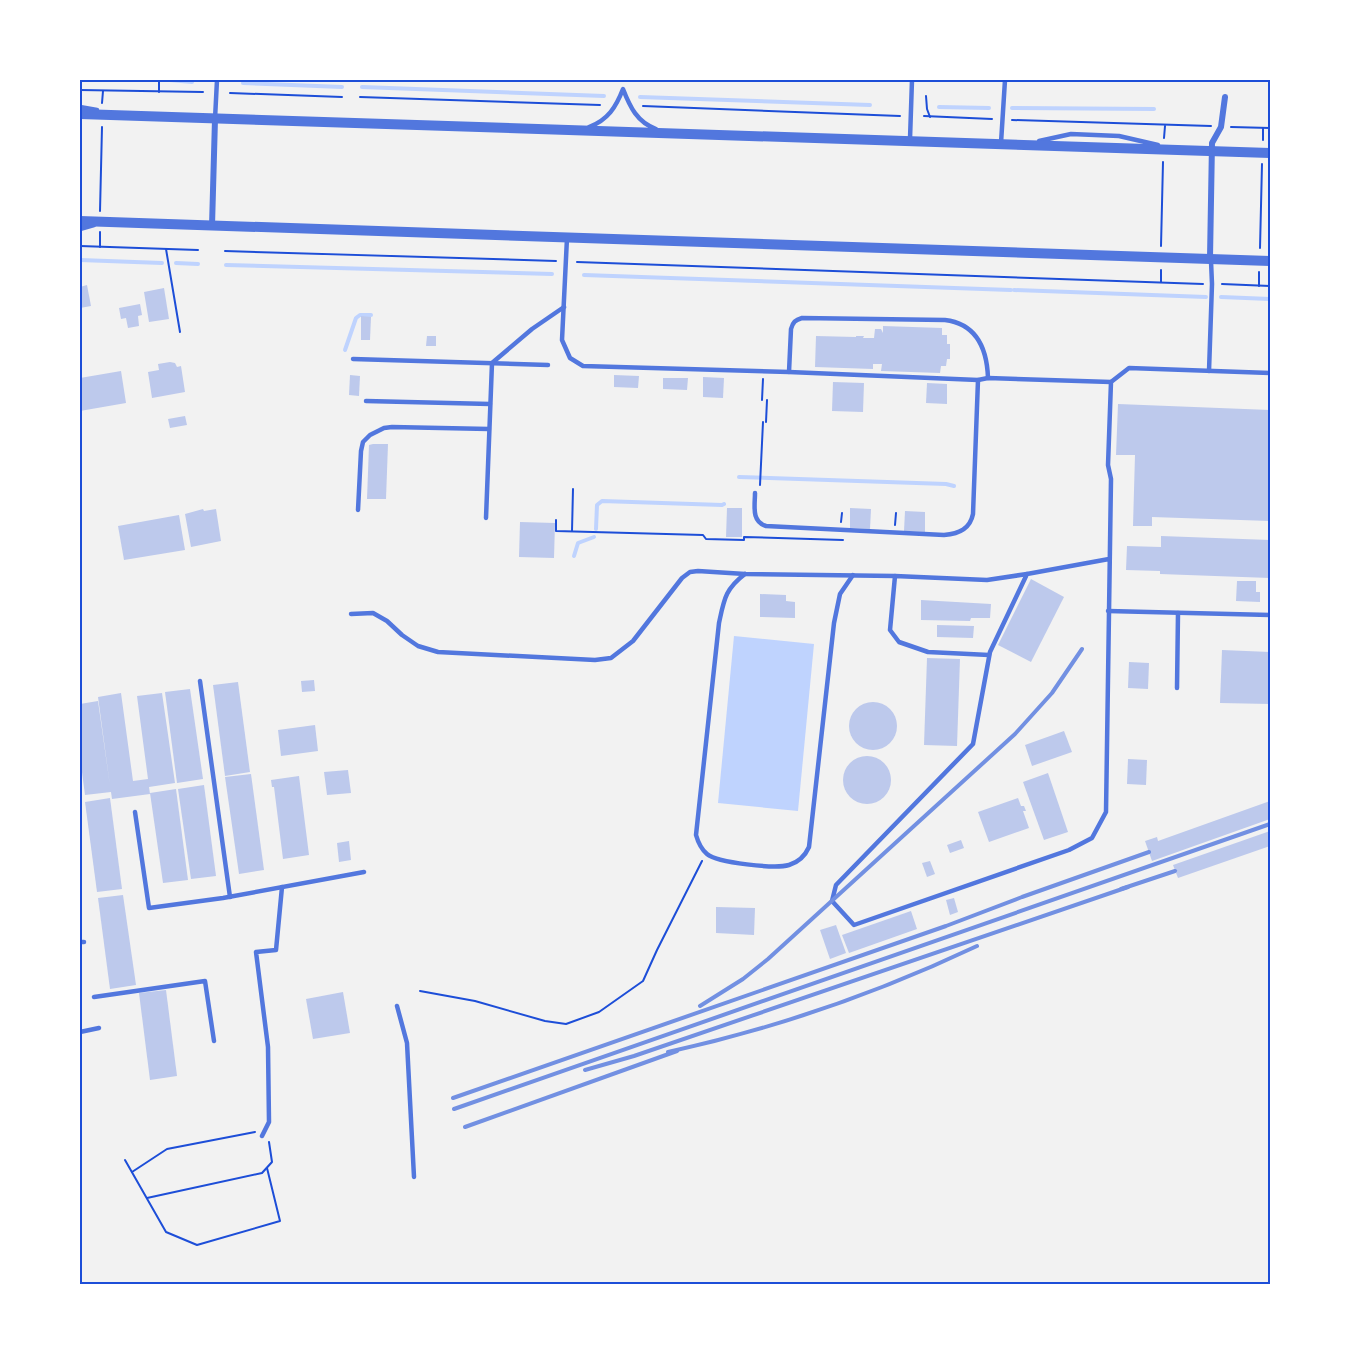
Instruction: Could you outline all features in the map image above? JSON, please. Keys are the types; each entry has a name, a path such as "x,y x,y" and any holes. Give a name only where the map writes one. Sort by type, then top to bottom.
{"street":[{"path":"1210,258 1213,140 1221,127 1225,97"},
{"path":"80,114 1265,153"},
{"path":"212,226 215,119"},
{"path":"80,221 1270,261"}],"lane":[{"path":"215,119 217,80"},
{"path":"910,142 912,80"},
{"path":"1001,144 1005,80"},
{"path":"568,130 591,126 602,121 614,108 623,89 631,109 642,122 673,134"},
{"path":"80,107 123,115"},
{"path":"80,229 110,222"},
{"path":"567,238 562,335 564,347 570,358 583,366 978,380 988,378 1112,382 1129,368 1270,373"},
{"path":"1209,371 1212,284 1210,258"},
{"path":"1239,260 1270,266"},
{"path":"486,518 492,363 532,329 564,307"},
{"path":"789,372 791,329 792,323 797,319 945,320 962,324 975,334 987,360 988,378"},
{"path":"353,359 548,365"},
{"path":"758,493 755,518 757,522 766,526 953,535 967,527 972,521 978,380"},
{"path":"1027,574 989,655 973,744 836,885 832,901 854,924 1069,850 1092,838 1106,812 1111,479 1108,465 1112,382"},
{"path":"366,401 490,404"},
{"path":"358,510 363,442 376,431 392,427 489,429"},
{"path":"351,614 373,613 387,621 418,646 438,652 595,660 611,658 633,641 682,578 690,572 987,580 1109,559"},
{"path":"745,574 733,583 725,596 719,623 696,834 699,845 706,854 724,862 778,866 788,865 805,855 809,847 834,623 840,594 854,575"},
{"path":"895,576 890,630 899,642 928,652 989,655"},
{"path":"1108,611 1270,615"},
{"path":"1177,688 1178,613"},
{"path":"200,681 230,897"},
{"path":"135,812 149,908 230,897 364,872"},
{"path":"262,1136 269,1122 268,1047 256,952 276,950 282,887"},
{"path":"94,997 206,981 214,1041"},
{"path":"397,1006 407,1043 414,1177"},
{"path":"80,1032 99,1028"}],"path":[{"path":"159,80 159,92"},
{"path":"80,90 203,92"},
{"path":"102,106 103,91"},
{"path":"230,93 342,97"},
{"path":"926,96 930,117"},
{"path":"360,97 600,105"},
{"path":"643,106 900,116"},
{"path":"924,116 992,119"},
{"path":"1012,120 1270,128"},
{"path":"100,214 102,123"},
{"path":"1164,141 1165,125"},
{"path":"1260,252 1265,153 1263,128"},
{"path":"1161,249 1164,158"},
{"path":"100,230 100,247"},
{"path":"80,246 198,250"},
{"path":"166,249 180,332"},
{"path":"225,251 556,261"},
{"path":"577,262 1207,284"},
{"path":"1161,265 1161,282"},
{"path":"1259,269 1259,286"},
{"path":"1219,284 1270,286"},
{"path":"762,400 763,372"},
{"path":"758,493 766,400"},
{"path":"572,532 573,489"},
{"path":"895,533 896,513"},
{"path":"556,520 556,531 703,535 706,538 744,540 744,537 851,540"},
{"path":"420,991 476,1001 545,1021 566,1024 600,1012 643,981 706,854"},
{"path":"132,1172 167,1149 255,1131 269,1140 272,1162 262,1173 147,1198"},
{"path":"125,1160 166,1232 197,1245 280,1221 267,1168"}],"water":[{"path":"734,636 814,644 798,811 718,803"}],"building":[{"path":"87,285 91,306 80,308 80,287"},
{"path":"164,288 169,319 149,322 144,292"},
{"path":"140,304 142,315 138,316 139,326 128,328 126,318 121,319 119,308"},
{"path":"361,316 371,317 370,340 361,340"},
{"path":"883,326 942,328 942,335 947,335 947,344 950,344 950,359 947,359 946,366 941,366 940,373 881,371 882,364 873,364 873,369 815,367 816,336 874,338 875,329 881,329 883,333"},
{"path":"427,336 436,336 436,346 426,346"},
{"path":"175,363 177,367 181,366 185,392 152,398 148,372 159,370 158,364"},
{"path":"121,371 126,403 80,411 80,378"},
{"path":"350,375 360,376 359,396 349,395"},
{"path":"614,375 639,376 638,388 614,387"},
{"path":"703,377 724,378 723,398 703,397"},
{"path":"663,378 688,378 687,390 663,389"},
{"path":"833,382 864,383 863,412 832,411"},
{"path":"927,383 947,384 947,404 926,403"},
{"path":"1118,404 1270,410 1270,521 1152,517 1152,526 1133,526 1135,455 1116,455"},
{"path":"185,416 187,425 170,428 168,419"},
{"path":"388,444 386,499 367,499 369,445"},
{"path":"727,508 742,508 742,537 726,537"},
{"path":"850,508 871,509 870,529 850,528"},
{"path":"203,509 204,511 216,509 221,541 191,547 185,514"},
{"path":"905,511 925,512 925,532 904,531"},
{"path":"179,515 185,550 124,560 118,526"},
{"path":"520,522 555,523 554,558 519,557"},
{"path":"1161,536 1270,540 1270,578 1160,574 1160,571 1126,570 1127,546 1161,547"},
{"path":"1031,579 1064,597 1031,662 998,645"},
{"path":"1237,581 1256,581 1256,592 1260,592 1260,602 1236,601"},
{"path":"760,594 786,595 786,601 795,602 795,618 760,617"},
{"path":"921,600 991,604 990,618 971,618 970,621 921,620"},
{"path":"937,625 974,626 973,638 937,637"},
{"path":"1222,650 1270,652 1270,704 1220,703"},
{"path":"927,658 960,659 957,746 924,745"},
{"path":"1129,662 1149,663 1148,689 1128,688"},
{"path":"314,680 315,691 302,692 301,681"},
{"path":"238,682 250,772 225,776 213,685"},
{"path":"190,689 203,779 177,783 165,692"},
{"path":"121,693 133,781 148,779 137,696 162,693 175,783 149,787 150,794 112,799 111,792 85,795 80,757 80,704 98,701 110,786 98,697"},
{"path":"873,702 890,709 897,726 890,743 873,750 856,743 849,726 856,709"},
{"path":"315,725 318,751 281,756 278,730"},
{"path":"1064,731 1072,752 1032,766 1025,745"},
{"path":"867,756 884,763 891,780 884,797 867,804 850,797 843,780 850,763"},
{"path":"1128,759 1147,760 1146,785 1127,784"},
{"path":"348,770 351,793 327,795 324,772"},
{"path":"1048,773 1068,832 1044,840 1023,782"},
{"path":"251,774 264,870 239,874 225,777"},
{"path":"299,776 309,855 283,859 274,787 272,787 271,780"},
{"path":"204,785 216,876 191,879 178,789"},
{"path":"176,789 188,880 163,883 150,793"},
{"path":"110,798 122,889 97,892 85,802"},
{"path":"1018,798 1026,811 1023,811 1029,828 989,842 978,812"},
{"path":"1270,801 1270,819 1152,861 1145,841 1157,837 1158,841"},
{"path":"1270,831 1270,846 1178,878 1173,865"},
{"path":"961,840 964,848 950,853 947,845"},
{"path":"349,841 351,860 339,862 337,843"},
{"path":"930,861 935,874 927,877 922,863"},
{"path":"123,895 136,985 110,989 98,898"},
{"path":"954,898 958,912 950,915 946,900"},
{"path":"716,907 755,908 754,935 716,933"},
{"path":"911,911 917,929 849,953 842,935"},
{"path":"836,925 846,953 830,959 820,930"},
{"path":"166,990 177,1076 150,1080 139,993"},
{"path":"343,992 350,1033 313,1039 306,999"}],"waterway":[{"path":"170,80 192,82"},
{"path":"243,83 342,87"},
{"path":"362,87 604,96"},
{"path":"640,97 870,105"},
{"path":"939,107 989,108"},
{"path":"1012,108 1154,109"},
{"path":"80,260 162,263"},
{"path":"176,263 198,264"},
{"path":"226,265 552,274"},
{"path":"584,275 1011,290"},
{"path":"1014,290 1206,297"},
{"path":"1221,297 1270,299"},
{"path":"345,350 356,318 360,315 371,315"},
{"path":"739,477 954,486"},
{"path":"596,529 597,505 602,501 724,504"},
{"path":"574,556 578,543 594,537"}],"railway":[{"path":"700,1006 743,979 768,959 1015,734 1052,693 1082,649"},
{"path":"454,1109 1270,824"},
{"path":"453,1098 946,926 1149,852"},
{"path":"1121,889 1175,871"},
{"path":"585,1070 634,1056 1128,887"},
{"path":"668,1052 747,1032 825,1008 903,979 977,946"},
{"path":"465,1127 677,1051"}]}
